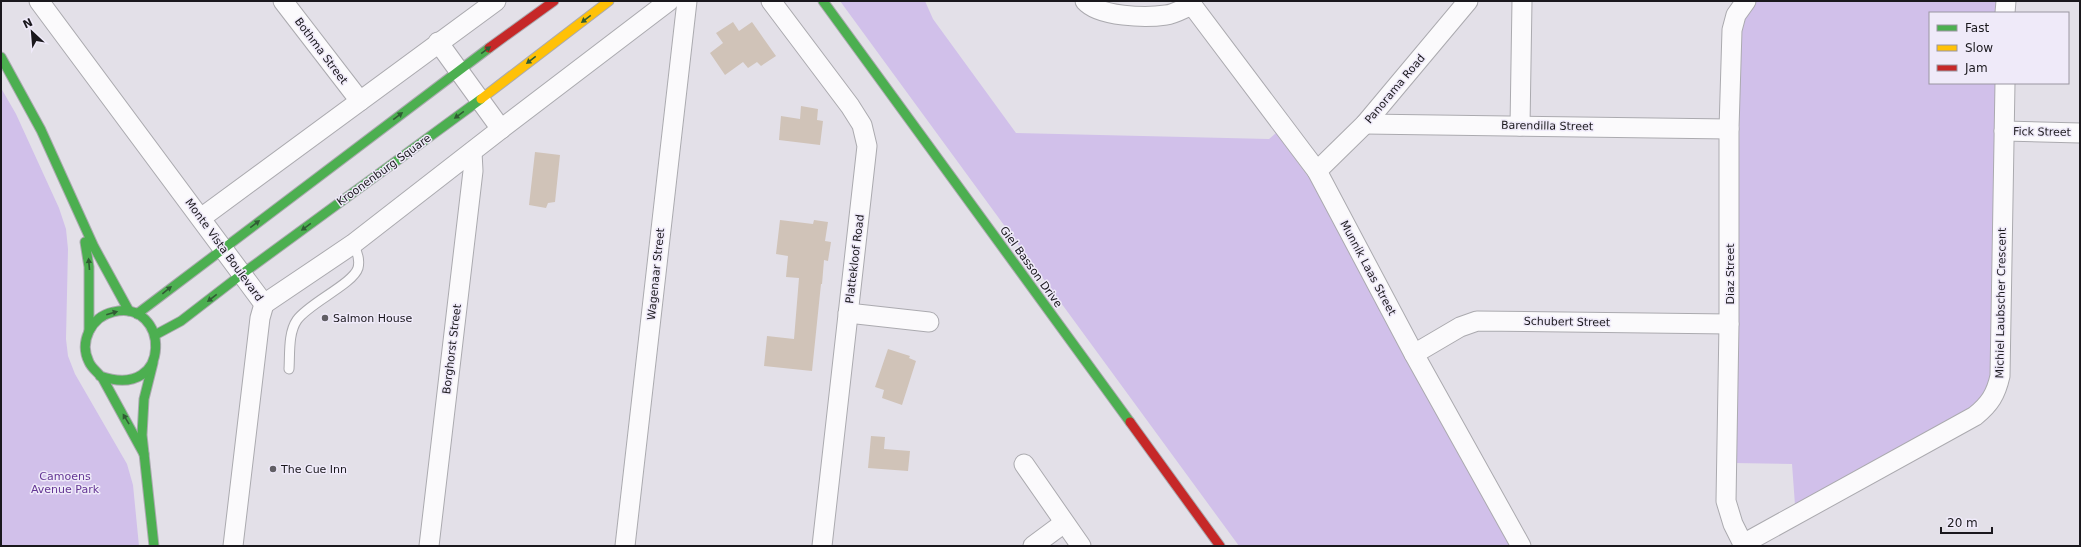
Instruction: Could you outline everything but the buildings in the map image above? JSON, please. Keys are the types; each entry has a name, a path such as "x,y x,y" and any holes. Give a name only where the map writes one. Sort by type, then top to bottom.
{"main road":[{"path":"133,313 223,248 554,1"},
{"name":"Kroonenburg Square","path":"155,335 181,321 242,274 481,99 610,1"},
{"name":"Giel Basson Drive","path":"823,1 1220,546"},
{"path":"1,57 41,130 76,210 133,313"},
{"path":"76,210 89,267 89,330 86,340 86,355 90,365 100,376 144,454"},
{"path":"89,330 96,321 106,314 117,311 133,313 148,323 155,335 157,348 144,399 143,424 144,454 154,546"},
{"path":"100,376 115,382 130,381 144,374 154,362"}],"street":[{"name":"Monte Vista Boulevard","path":"39,1 264,304 260,318 233,546"},
{"name":"Bothma Street","path":"283,1 360,101"},
{"path":"201,218 438,42 496,1"},
{"path":"264,304 353,244 501,128 669,1"},
{"name":"Wagenaar Street","path":"625,546 687,1"},
{"name":"Plattekloof Road","path":"771,1 850,106 866,134 868,146 822,546"},
{"path":"1085,1 1095,8 1112,13 1142,15 1167,15 1193,3"},
{"name":"Panorama Road","path":"1316,172 1365,124 1468,1"},
{"path":"1520,126 1522,1"},
{"name":"Diaz Street","path":"1743,545 1733,524 1726,501 1730,324 1729,129 1732,30 1736,15 1746,1"},
{"path":"2006,1 2006,12"},
{"name":"Munnik Laas Street","path":"1193,3 1316,172 1414,354 1521,546"},
{"path":"438,42 460,70 501,128"},
{"name":"Michiel Laubscher Crescent","path":"1743,545 1975,416 1988,405 1996,393 2000,376 2004,84"},
{"name":"Barendilla Street","path":"1365,124 1729,129"},
{"name":"Fick Street","path":"2004,131 2080,133"},
{"name":"Borghorst Street","path":"429,546 473,171 472,152"},
{"path":"848,313 929,322"},
{"name":"Schubert Street","path":"1414,354 1460,327 1477,321 1730,324"},
{"path":"1024,464 1081,546"},
{"path":"1033,546 1064,523"}],"lane":[{"path":"289,369 292,335 296,321 315,304 352,277 358,269 358,260 353,244"}],"green space":[{"path":"840,1 925,1 933,19 1016,133 1269,139 1276,133 1313,183 1513,546 1239,546"},
{"path":"1757,1 1998,1 1998,12 1929,12 1929,84 1997,84 1991,382 1976,405 1795,505 1792,464 1734,463 1741,26 1746,13"},
{"name":"Camoens Avenue Park","path":"1,88 16,114 59,208 66,229 68,249 66,339 68,356 75,374 127,464 133,485 139,546 1,546"}],"traffic: fast":[{"path":"823,1 1130,422"},
{"path":"137,314 489,48"},
{"path":"1,57 41,130 94,247 129,311"},
{"path":"155,335 181,321 242,274 481,99"},
{"path":"85,242 89,267 89,331"},
{"path":"100,376 124,380 142,375 152,363 156,348 153,333 145,319 132,312 113,312 105,315 99,319 89,331 85,346 90,364 100,375 101,377 103,379 144,454"},
{"path":"153,363 144,399 142,435 154,546"}],"traffic: slow":[{"path":"481,99 609,1"}],"traffic: jam":[{"path":"489,48 554,1"},
{"path":"1130,422 1220,546"}],"place":[{"name":"Salmon House","path":"325,318"},
{"name":"The Cue Inn","path":"273,469"}]}
